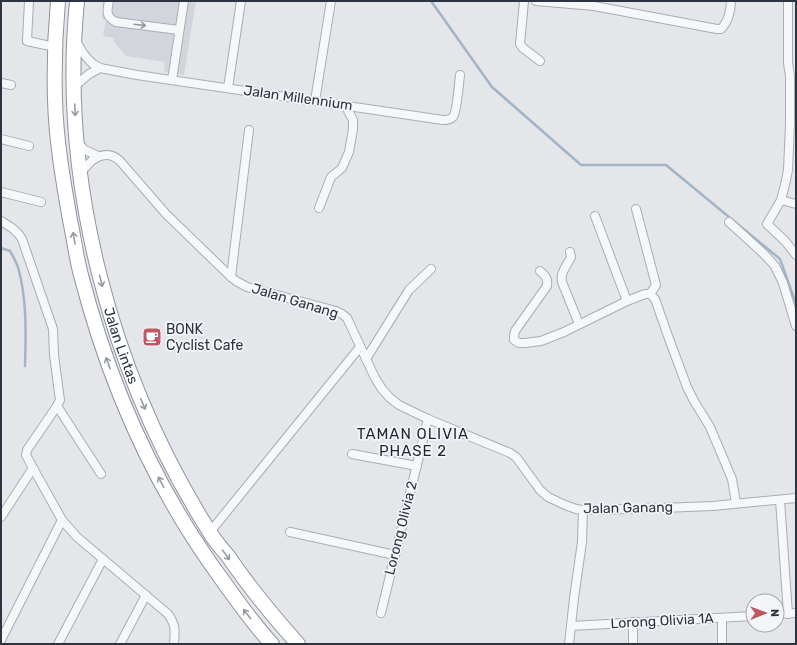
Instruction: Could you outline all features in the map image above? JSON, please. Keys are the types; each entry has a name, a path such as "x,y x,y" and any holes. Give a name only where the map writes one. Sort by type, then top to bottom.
{"highway":[{"name":"Jalan Lintas","path":"58,1 55,47 55,99 60,160 80,273 104,354 142,445 194,541 240,604 272,644"},
{"name":"Jalan Lintas","path":"77,1 74,39 74,87 77,142 90,229 98,269 113,325 132,377 158,438 210,532 256,594 298,644"},
{"path":"174,506 175,500 178,497 188,494"}],"street":[{"path":"30,1 27,40 55,47"},
{"path":"109,1 107,11 108,16 116,22 179,30"},
{"path":"172,80 184,1"},
{"path":"228,88 241,1"},
{"path":"315,101 331,1"},
{"path":"524,1 520,44 540,61"},
{"path":"536,1 594,6 721,29 727,19 731,1"},
{"path":"788,1 788,62 790,76 788,170 781,200 767,224 784,240 796,255"},
{"path":"74,39 93,64 100,68"},
{"path":"74,87 89,74 100,68"},
{"name":"Jalan Millennium","path":"100,68 137,75 444,120 452,118 455,112 460,75"},
{"path":"1,83 11,85"},
{"path":"318,208 331,177 342,168 349,152 353,120 345,105"},
{"path":"231,277 249,130"},
{"path":"1,139 29,146"},
{"name":"Jalan Ganang","path":"77,142 85,150 98,156 109,155 116,158 166,214 231,277 247,286 342,314 347,318 375,378 390,398 400,405 428,419 510,453 516,457 540,490 548,497 565,505 583,510 713,506 796,498"},
{"path":"81,174 85,167 98,156"},
{"path":"1,192 41,202"},
{"path":"781,200 796,204"},
{"path":"636,209 656,281 656,285 650,294"},
{"path":"595,216 627,301"},
{"path":"1,221 15,230 22,239 53,328 54,355 60,400 27,450 26,455 62,520 76,537 168,614 175,626 174,644"},
{"path":"729,222 775,266 783,283 796,326"},
{"path":"570,252 571,257 562,272 561,277 579,324"},
{"path":"366,359 409,290 431,269"},
{"path":"540,271 547,279 547,286 515,331 514,340 519,343 540,341 645,294 650,294 655,299 687,387 710,427 723,455 732,479 736,503"},
{"path":"210,532 360,347"},
{"path":"57,406 101,474"},
{"name":"Lorong Olivia 2","path":"380,613 428,419"},
{"path":"352,454 417,466"},
{"path":"1,517 33,468"},
{"path":"780,500 792,613"},
{"path":"569,644 582,542 583,510"},
{"path":"1,640 62,520"},
{"path":"290,532 395,555"},
{"path":"58,644 103,559"},
{"path":"120,644 146,595"},
{"name":"Lorong Olivia 1A","path":"571,626 745,617"},
{"path":"722,618 722,644"},
{"path":"633,622 633,644"}],"shaded area":[{"path":"104,1 196,1 184,75 164,72 165,62 126,56 114,42 114,38 103,36 106,20 102,19"}],"waterway":[{"path":"431,1 492,87 581,165 666,165 780,259 796,304"},
{"path":"1,248 10,251 18,267 21,279 25,316 25,366"}],"place":[{"name":"BONK Cyclist Cafe","path":"152,337"}],"district":[{"name":"TAMAN OLIVIA PHASE 2","path":"413,442"}]}
